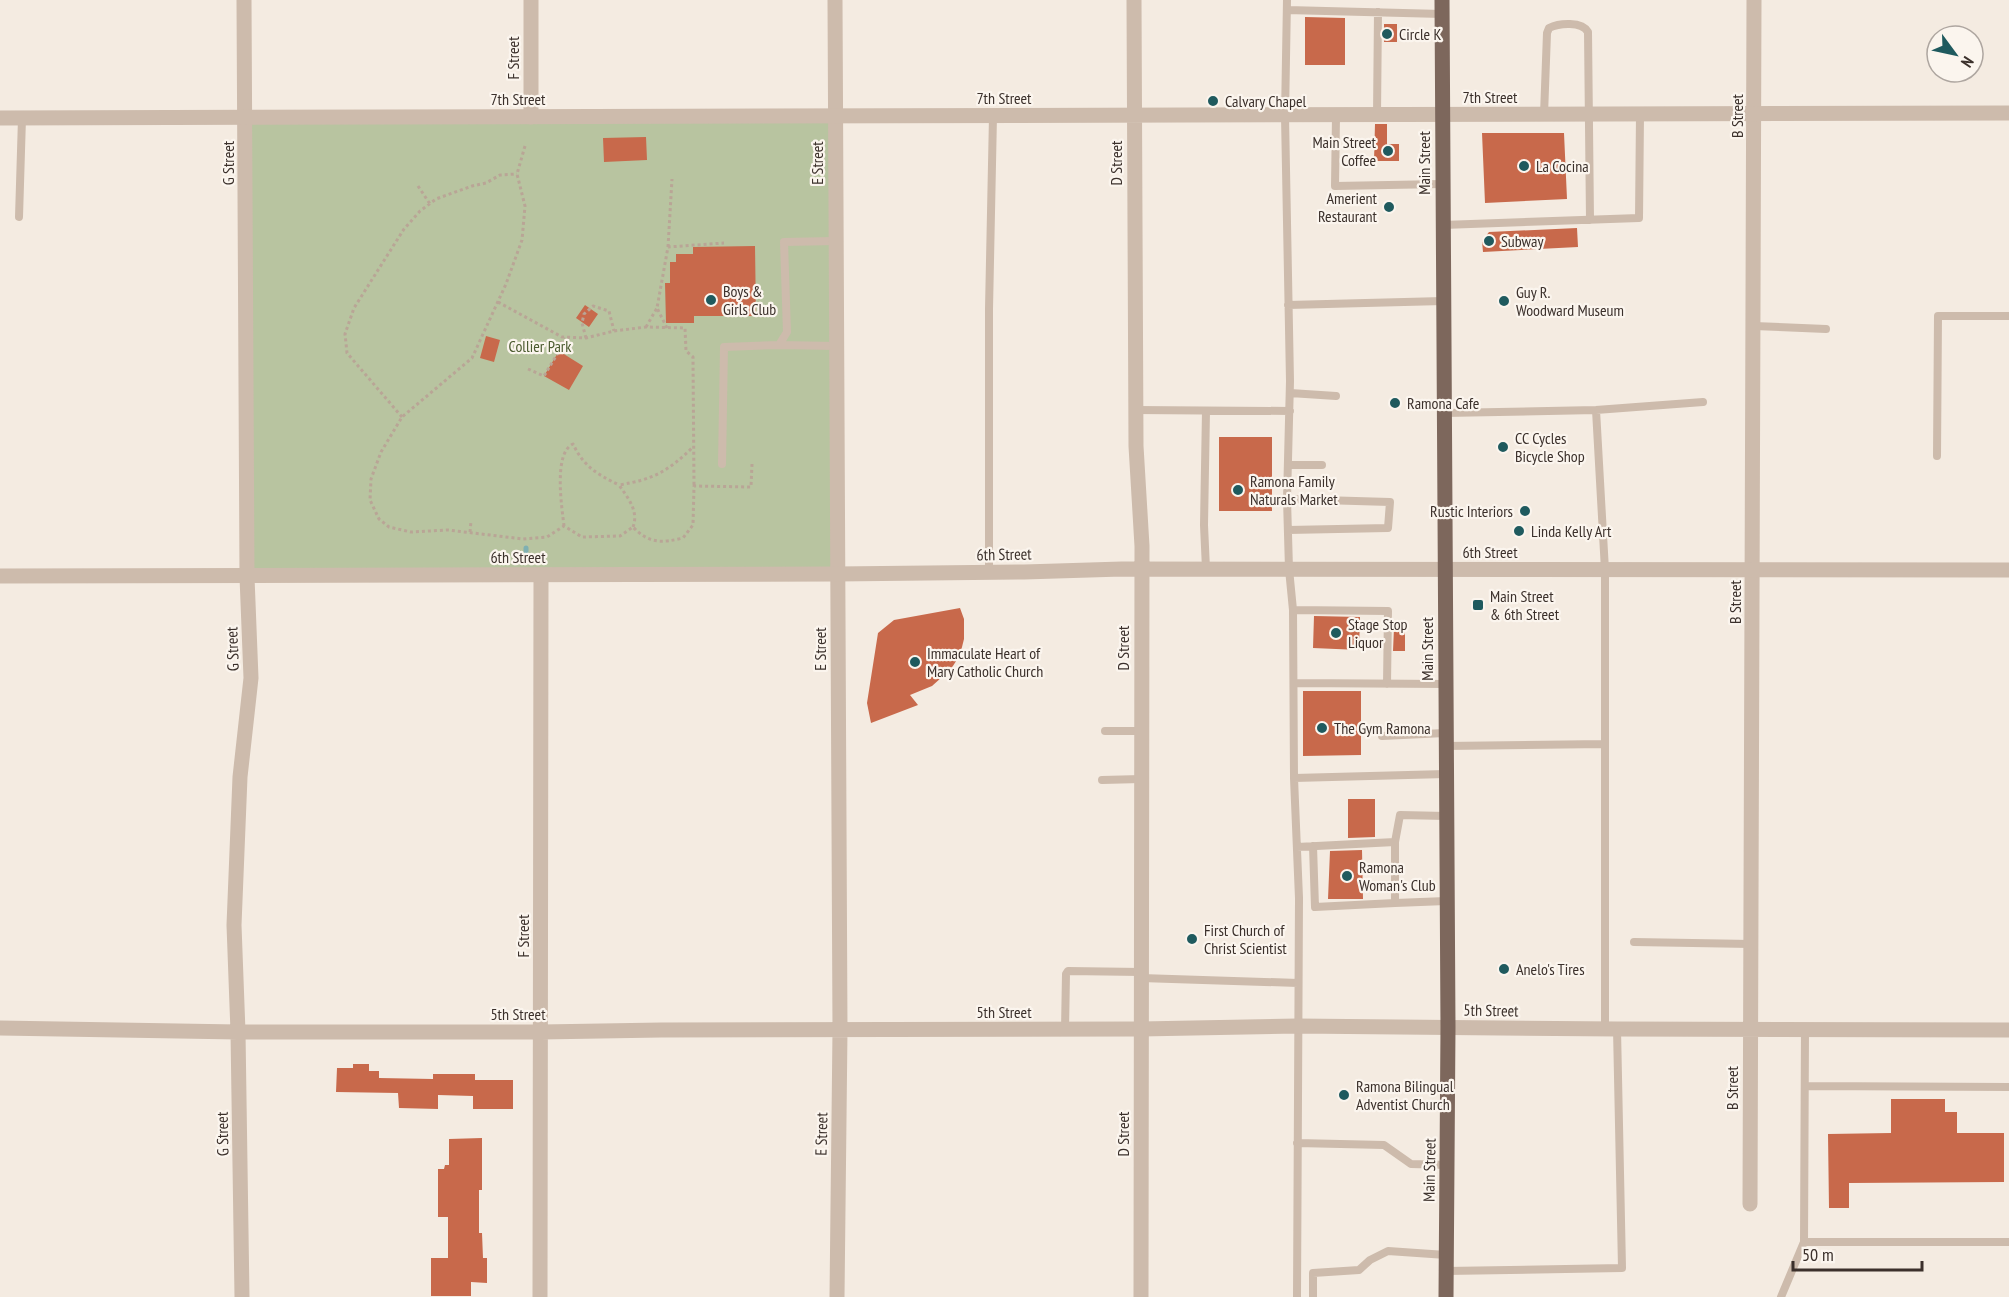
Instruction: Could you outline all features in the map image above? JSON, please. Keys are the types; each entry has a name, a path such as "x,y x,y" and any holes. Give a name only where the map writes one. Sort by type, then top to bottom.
{"main road":[{"name":"Main Street","path":"1442,7 1448,1027 1446,1297"}],"street":[{"name":"G Street","path":"242,1297 234,925 240,777 251,678 247,576 244,0"},
{"name":"F Street","path":"531,0 531,117"},
{"name":"E Street","path":"835,0 840,1030 837,1297"},
{"name":"D Street","path":"1134,0 1136,410 1142,569 1141,1297"},
{"name":"B Street","path":"1750,1204 1754,0"},
{"name":"7th Street","path":"0,118 2009,113"},
{"name":"6th Street","path":"0,576 837,574 1142,569 2009,570"},
{"name":"F Street","path":"540,1297 541,575"},
{"name":"5th Street","path":"0,1028 238,1032 1065,1030 1297,1026 1750,1030 2009,1029"}],"lane":[{"path":"1287,0 1285,116 1290,393 1287,499 1293,610 1294,778 1299,898 1297,1297"},
{"path":"1287,10 1378,12 1442,7"},
{"path":"1377,116 1378,12"},
{"path":"1544,115 1549,28 1554,25 1581,25 1588,32 1590,220"},
{"path":"1443,225 1640,218 1640,115"},
{"path":"989,572 989,309 993,116"},
{"path":"1336,116 1335,186 1442,184"},
{"path":"19,217 22,118"},
{"path":"780,345 787,332 784,242 836,241"},
{"path":"1288,305 1443,301"},
{"path":"1937,456 1938,316 2009,316"},
{"path":"1754,326 1826,329"},
{"path":"722,464 724,347 836,346"},
{"path":"1290,393 1336,396"},
{"path":"1444,413 1596,411 1703,402"},
{"path":"1136,410 1290,411"},
{"path":"1206,411 1204,525 1206,569"},
{"path":"1446,1271 1622,1268 1611,1029 1605,744 1605,570 1596,411"},
{"path":"1289,465 1322,465"},
{"path":"1287,499 1390,502 1388,528 1288,530"},
{"path":"1293,610 1388,611 1387,684"},
{"path":"1294,683 1445,684"},
{"path":"1105,731 1141,730"},
{"path":"1382,736 1605,744"},
{"path":"1294,778 1446,774"},
{"path":"1102,780 1141,779"},
{"path":"1395,903 1395,842 1400,815 1446,816"},
{"path":"1296,847 1395,842"},
{"path":"1313,846 1315,907 1446,902"},
{"path":"1634,942 1750,944"},
{"path":"1065,1030 1066,974 1068,971 1298,983"},
{"path":"1781,1297 1804,1242 1805,1030"},
{"path":"1805,1086 2009,1088"},
{"path":"1298,1143 1384,1145 1411,1164 1447,1165"},
{"path":"1804,1242 2009,1242"},
{"path":"1313,1297 1313,1273 1359,1270 1370,1260 1388,1251 1446,1255"}],"path":[{"path":"525,146 517,174 525,206 522,240 497,302 472,358 402,417 381,452 371,479 370,500 379,519 389,527 411,532 448,530 523,539 554,534 564,526"},
{"path":"402,417 347,353 345,334 354,308 404,229 420,211 430,204 472,186 486,183 500,175 517,174"},
{"path":"646,327 657,308 668,247 672,178"},
{"path":"418,186 430,204"},
{"path":"668,247 724,243"},
{"path":"497,302 564,337 586,338 614,331 646,327 685,328 686,351 693,357 693,525 683,538 663,542 642,537 633,527"},
{"path":"586,338 582,322 584,314 593,306 609,311 614,331"},
{"path":"657,308 667,328"},
{"path":"528,369 544,376 559,351 564,337"},
{"path":"573,444 580,458 589,468 619,485 632,505 636,519 633,527 620,536 582,537 564,526 561,470 563,452 573,444"},
{"path":"619,485 657,476 671,468 693,447"},
{"path":"694,486 751,487 752,464"},
{"path":"470,532 471,521"}],"green space":[{"name":"Collier Park","path":"834,116 836,573 247,576 245,117"}],"building":[{"path":"1305,17 1345,18 1345,65 1305,65"},
{"path":"1384,24 1397,24 1397,42 1384,42"},
{"path":"1375,124 1387,124 1387,144 1399,144 1399,161 1374,161"},
{"name":"La Cocina","path":"1482,133 1564,133 1567,199 1485,203"},
{"path":"646,137 647,160 604,162 603,138"},
{"path":"1577,228 1578,247 1483,252 1482,241 1489,232"},
{"name":"Boys & Girls Club","path":"755,246 756,316 694,316 694,323 666,323 665,283 670,283 670,262 676,262 676,254 693,254 693,247"},
{"path":"585,305 598,314 589,327 576,318"},
{"path":"486,336 500,340 494,362 480,358"},
{"path":"559,351 583,366 569,390 544,376"},
{"path":"1219,437 1272,437 1272,511 1219,511"},
{"name":"Immaculate Heart of Mary Catholic Church","path":"960,608 964,619 964,639 960,655 951,669 932,686 910,695 918,705 871,723 867,703 878,633 894,620"},
{"name":"Stage Stop Liquor","path":"1314,616 1360,617 1359,650 1313,648"},
{"path":"1394,628 1405,628 1405,651 1393,651"},
{"path":"1303,691 1361,691 1361,755 1303,756"},
{"path":"1348,799 1375,799 1375,837 1348,838"},
{"path":"1362,850 1363,899 1328,899 1330,851"},
{"path":"353,1064 369,1064 369,1071 379,1071 379,1078 433,1079 433,1074 475,1074 475,1080 513,1080 513,1109 473,1109 473,1096 438,1095 438,1109 399,1108 398,1093 336,1092 337,1068 353,1068"},
{"path":"1891,1099 1945,1099 1945,1112 1957,1112 1957,1133 2004,1133 2004,1182 1849,1183 1849,1208 1829,1208 1828,1134 1891,1133"},
{"path":"482,1138 479,1233 482,1233 483,1258 487,1258 487,1283 471,1282 471,1296 431,1296 431,1258 448,1258 448,1217 438,1217 438,1169 444,1169 445,1165 449,1165 449,1139"}],"place":[{"name":"Circle K","path":"1387,34"},
{"name":"Calvary Chapel","path":"1213,101"},
{"name":"Main Street Coffee","path":"1388,151"},
{"name":"La Cocina","path":"1524,166"},
{"name":"Amerient Restaurant","path":"1389,207"},
{"name":"Subway","path":"1489,241"},
{"name":"Boys & Girls Club","path":"711,300"},
{"name":"Guy R. Woodward Museum","path":"1504,301"},
{"name":"Ramona Cafe","path":"1395,403"},
{"name":"CC Cycles Bicycle Shop","path":"1503,447"},
{"name":"Ramona Family Naturals Market","path":"1238,490"},
{"name":"Rustic Interiors","path":"1525,511"},
{"name":"Linda Kelly Art","path":"1519,531"},
{"name":"Main Street & 6th Street","path":"1478,605"},
{"name":"Stage Stop Liquor","path":"1336,633"},
{"name":"Immaculate Heart of Mary Catholic Church","path":"915,662"},
{"name":"The Gym Ramona","path":"1322,728"},
{"name":"Ramona Woman's Club","path":"1347,876"},
{"name":"First Church of Christ Scientist","path":"1192,939"},
{"name":"Anelo's Tires","path":"1504,969"},
{"name":"Ramona Bilingual Adventist Church","path":"1344,1095"}]}
